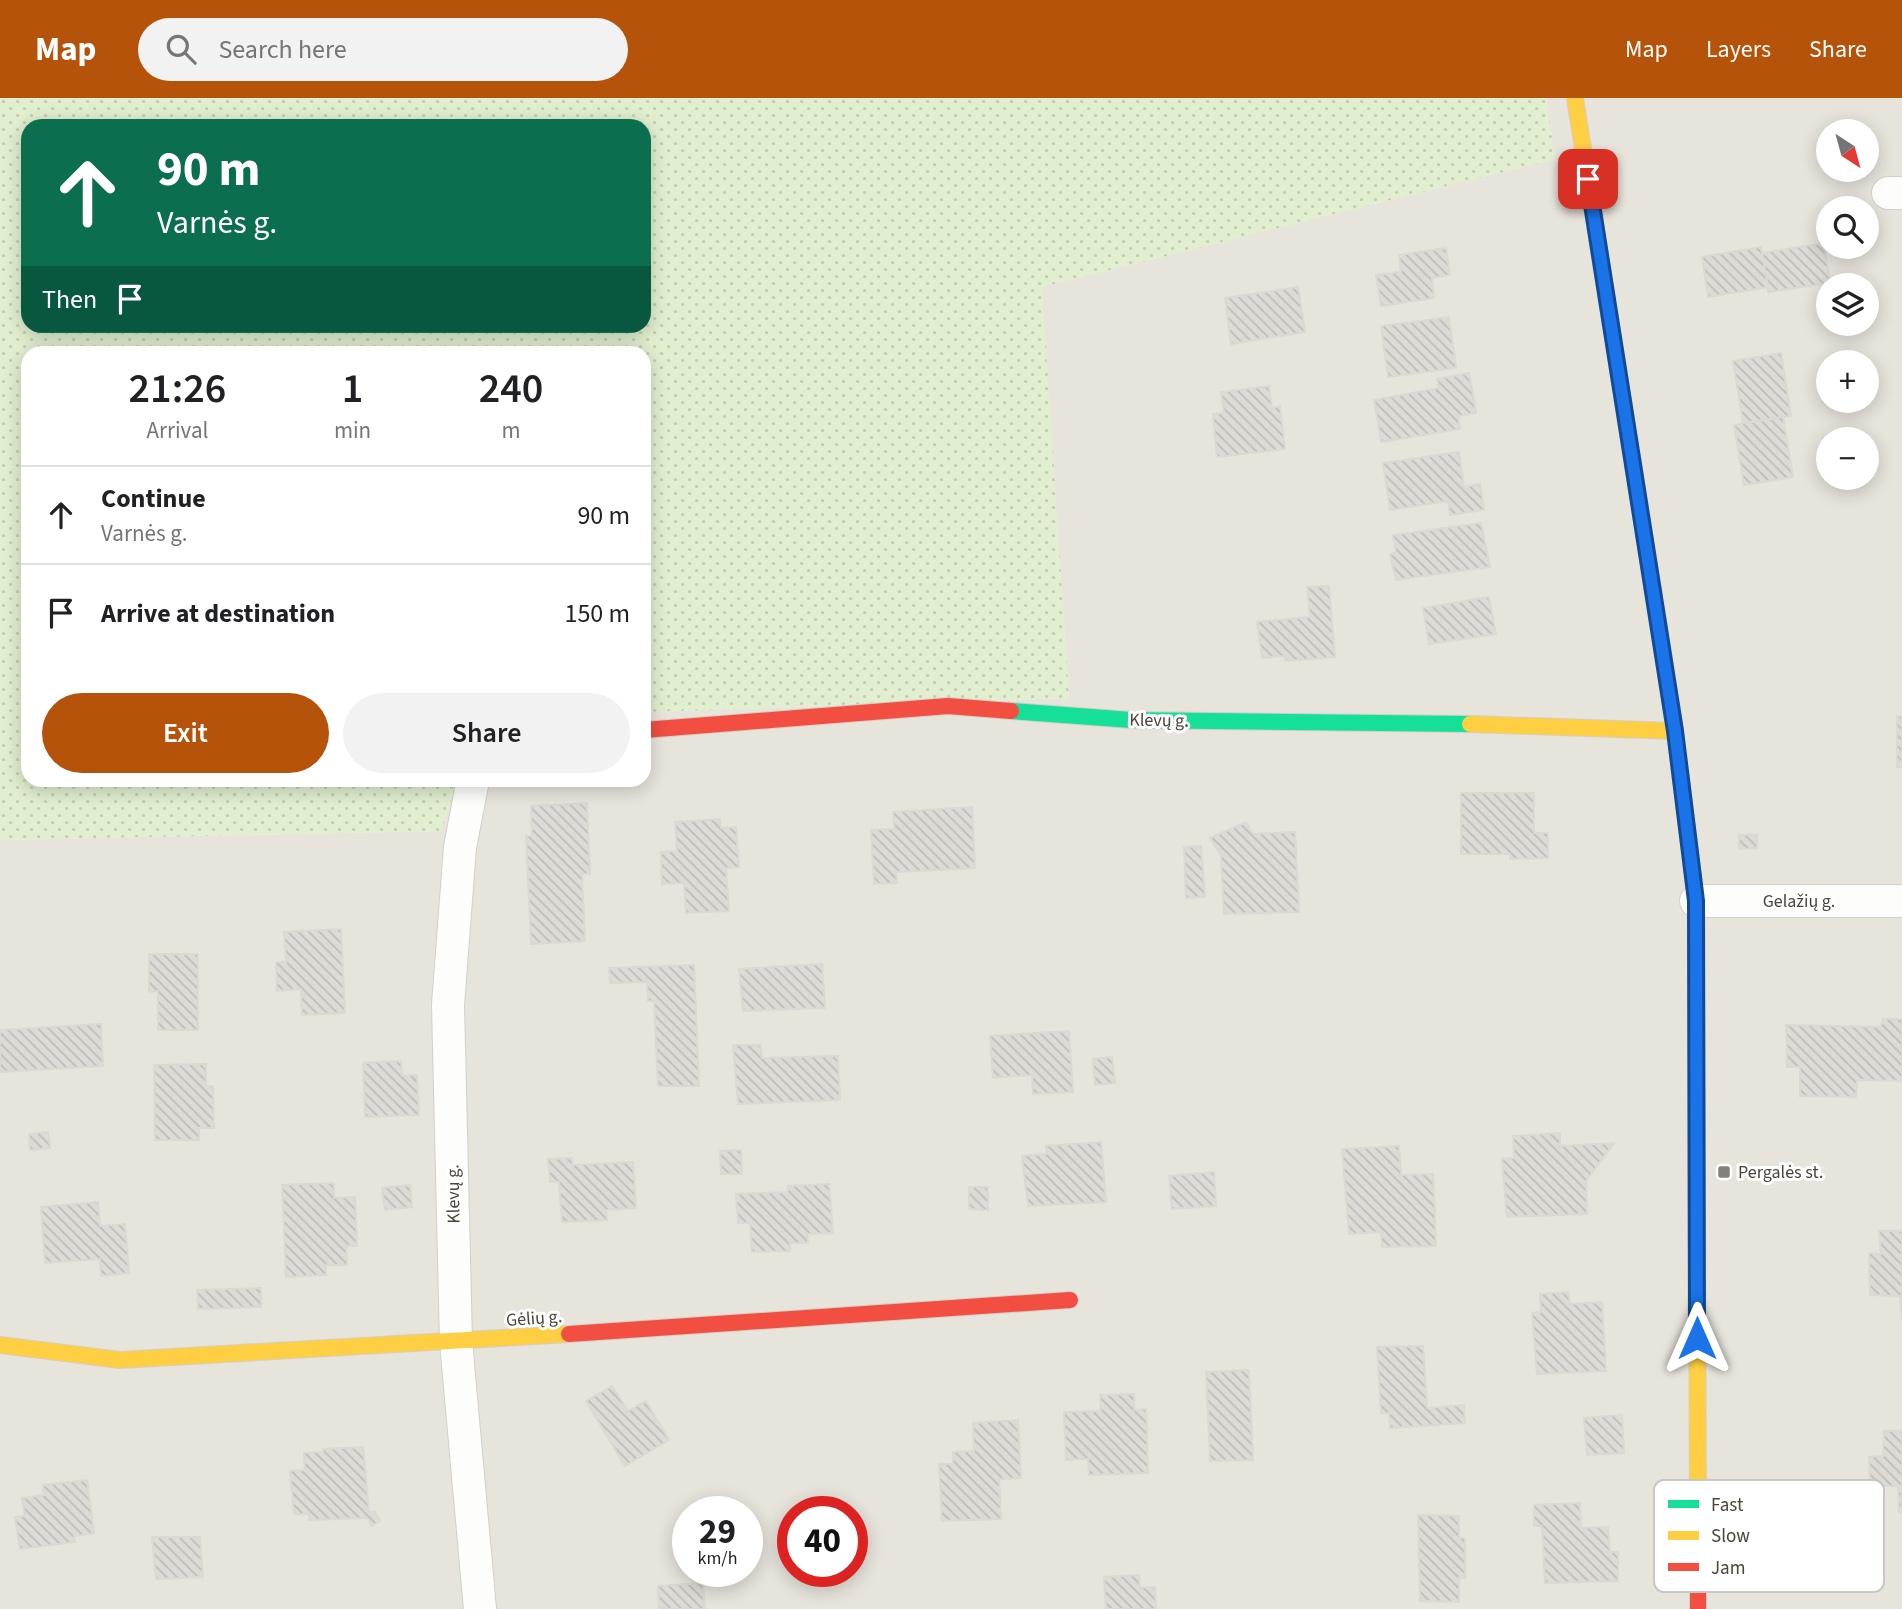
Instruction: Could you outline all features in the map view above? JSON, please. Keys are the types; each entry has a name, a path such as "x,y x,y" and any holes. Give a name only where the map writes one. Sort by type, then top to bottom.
{"street":[{"path":"1575,98 1675,731 1696,901 1698,1480"},
{"name":"Klevų g.","path":"651,729 948,706 1131,720 1538,725 1675,731"},
{"name":"Klevų g.","path":"473,787 460,847 448,1005 456,1342 480,1609"},
{"name":"Gelažių g.","path":"1696,901 1902,901"},
{"name":"Gėlių g.","path":"0,1345 120,1360 456,1342 1070,1300"}],"shaded area":[{"path":"1546,98 1902,98 1902,1609 0,1609 0,840 441,831 456,787 651,787 651,712 1069,698 1041,287 1554,159"}],"green space":[{"path":"0,98 1546,98 1555,159 1042,287 1069,698 651,712 651,346 21,346 21,787 456,787 441,831 0,840"}],"building":[{"path":"1816,244 1816,259 1826,259 1828,273 1816,273 1816,285 1768,292 1762,253"},
{"path":"1761,247 1768,287 1708,297 1702,257"},
{"path":"1446,248 1450,275 1432,278 1434,298 1381,306 1376,275 1401,272 1399,255"},
{"path":"1298,287 1305,332 1231,344 1225,298"},
{"path":"1449,317 1456,368 1388,377 1381,326"},
{"path":"1781,353 1791,416 1743,423 1733,361"},
{"path":"1469,373 1476,413 1458,416 1460,429 1381,442 1374,400 1439,388 1437,379"},
{"path":"1269,386 1272,408 1280,406 1285,449 1217,457 1213,414 1224,413 1221,392"},
{"path":"1783,417 1793,477 1744,485 1734,425"},
{"path":"1459,452 1464,487 1480,484 1484,510 1450,515 1448,501 1390,510 1383,463"},
{"path":"1481,523 1490,567 1396,580 1390,554 1396,553 1393,535"},
{"path":"1329,586 1335,657 1285,661 1285,656 1262,658 1257,622 1310,617 1307,587"},
{"path":"1489,597 1496,634 1429,644 1423,608"},
{"path":"1897,716 1902,716 1902,767 1897,767"},
{"path":"1461,793 1534,793 1534,833 1548,833 1548,858 1510,859 1510,854 1461,854"},
{"path":"587,803 590,874 582,874 585,941 531,944 526,836 532,836 531,806"},
{"path":"972,807 975,868 896,872 897,883 874,884 871,830 894,829 893,812"},
{"path":"720,819 721,828 736,827 739,867 726,868 729,911 686,913 684,883 662,884 661,852 677,851 675,822"},
{"path":"1246,822 1253,834 1295,832 1299,912 1224,914 1221,856 1210,838"},
{"path":"1739,835 1757,835 1757,848 1739,849"},
{"path":"1201,846 1205,897 1186,898 1184,847"},
{"path":"341,929 345,1013 302,1015 301,989 277,991 276,962 286,962 284,932"},
{"path":"149,954 198,954 198,1030 158,1030 158,991 149,992"},
{"path":"822,964 825,1008 743,1011 739,969"},
{"path":"694,965 699,1086 658,1086 654,1001 648,1001 647,982 610,983 609,968"},
{"path":"1882,1019 1902,1019 1902,1081 1857,1080 1856,1097 1800,1096 1800,1067 1787,1067 1786,1025 1881,1027"},
{"path":"101,1024 103,1066 0,1072 0,1030"},
{"path":"1069,1031 1073,1092 1033,1094 1032,1075 993,1078 990,1036"},
{"path":"733,1045 760,1045 762,1058 838,1056 840,1100 738,1104"},
{"path":"1112,1057 1115,1083 1095,1085 1093,1059"},
{"path":"401,1061 402,1076 417,1075 419,1115 365,1117 363,1063"},
{"path":"206,1064 206,1086 213,1086 214,1128 199,1128 199,1140 155,1140 154,1065"},
{"path":"48,1132 50,1148 30,1150 29,1134"},
{"path":"1560,1133 1560,1146 1614,1143 1586,1181 1587,1214 1507,1217 1502,1159 1514,1158 1513,1136"},
{"path":"1101,1142 1106,1202 1028,1206 1022,1156 1047,1154 1046,1146"},
{"path":"1399,1146 1401,1175 1433,1174 1436,1246 1382,1247 1381,1232 1349,1234 1342,1149"},
{"path":"741,1150 742,1174 721,1174 720,1151"},
{"path":"572,1158 573,1165 633,1162 636,1208 606,1210 607,1220 562,1222 559,1182 550,1182 548,1159"},
{"path":"1214,1172 1216,1206 1172,1209 1169,1176"},
{"path":"334,1183 334,1198 355,1197 357,1246 346,1246 347,1265 326,1265 326,1275 286,1277 282,1185"},
{"path":"829,1184 833,1233 807,1234 808,1243 790,1243 790,1251 752,1252 750,1223 738,1223 736,1194 788,1192 788,1186"},
{"path":"410,1185 412,1207 385,1210 382,1188"},
{"path":"969,1187 988,1187 988,1210 969,1209"},
{"path":"98,1202 100,1226 125,1224 129,1273 101,1276 100,1259 45,1263 41,1207"},
{"path":"1879,1231 1902,1231 1902,1319 1900,1296 1870,1295 1869,1253 1881,1254"},
{"path":"261,1288 261,1307 198,1309 197,1290"},
{"path":"1568,1292 1570,1304 1602,1302 1606,1371 1537,1374 1532,1313 1541,1312 1540,1294"},
{"path":"1423,1346 1427,1408 1464,1405 1465,1423 1390,1428 1389,1413 1381,1413 1377,1347"},
{"path":"1249,1370 1253,1460 1210,1461 1206,1372"},
{"path":"612,1386 628,1411 646,1401 669,1440 625,1466 586,1401"},
{"path":"1134,1394 1134,1410 1146,1409 1148,1473 1089,1475 1088,1459 1066,1460 1064,1412 1101,1411 1100,1395"},
{"path":"1622,1415 1624,1453 1587,1455 1584,1418"},
{"path":"1018,1420 1021,1478 999,1479 1001,1519 942,1521 939,1464 953,1464 953,1452 974,1451 973,1423"},
{"path":"1884,1431 1902,1431 1902,1512 1899,1512 1898,1486 1884,1486 1884,1480 1870,1480 1869,1457 1883,1456"},
{"path":"363,1447 369,1512 375,1512 380,1521 372,1526 367,1518 309,1520 309,1514 294,1514 290,1471 305,1470 304,1453"},
{"path":"87,1480 94,1533 74,1536 75,1542 20,1549 15,1517 25,1516 22,1498 44,1495 43,1485"},
{"path":"1580,1503 1581,1528 1608,1527 1610,1552 1618,1552 1618,1581 1545,1583 1542,1526 1534,1526 1534,1505"},
{"path":"1418,1515 1459,1516 1459,1538 1465,1538 1465,1578 1459,1578 1459,1602 1420,1601"},
{"path":"152,1537 200,1537 203,1577 156,1579"},
{"path":"1139,1575 1140,1588 1155,1587 1156,1609 1106,1609 1104,1577"},
{"path":"658,1586 703,1587 705,1609 659,1609"}],"traffic: fast":[{"path":"1011,711 1131,720 1470,724"}],"traffic: slow":[{"path":"1575,98 1662,647"},
{"path":"1470,724 1675,731"},
{"path":"1696,1029 1698,1480"},
{"path":"0,1345 120,1360 569,1334"}],"traffic: jam":[{"path":"1662,647 1696,901 1696,1029"},
{"path":"651,729 948,706 1011,711"},
{"path":"569,1334 1070,1300"},
{"path":"1698,1592 1698,1609"}],"place":[{"name":"Pergalės st.","path":"1724,1172"}],"route":[{"path":"1588,179 1675,731 1696,901 1697,1338"}]}
